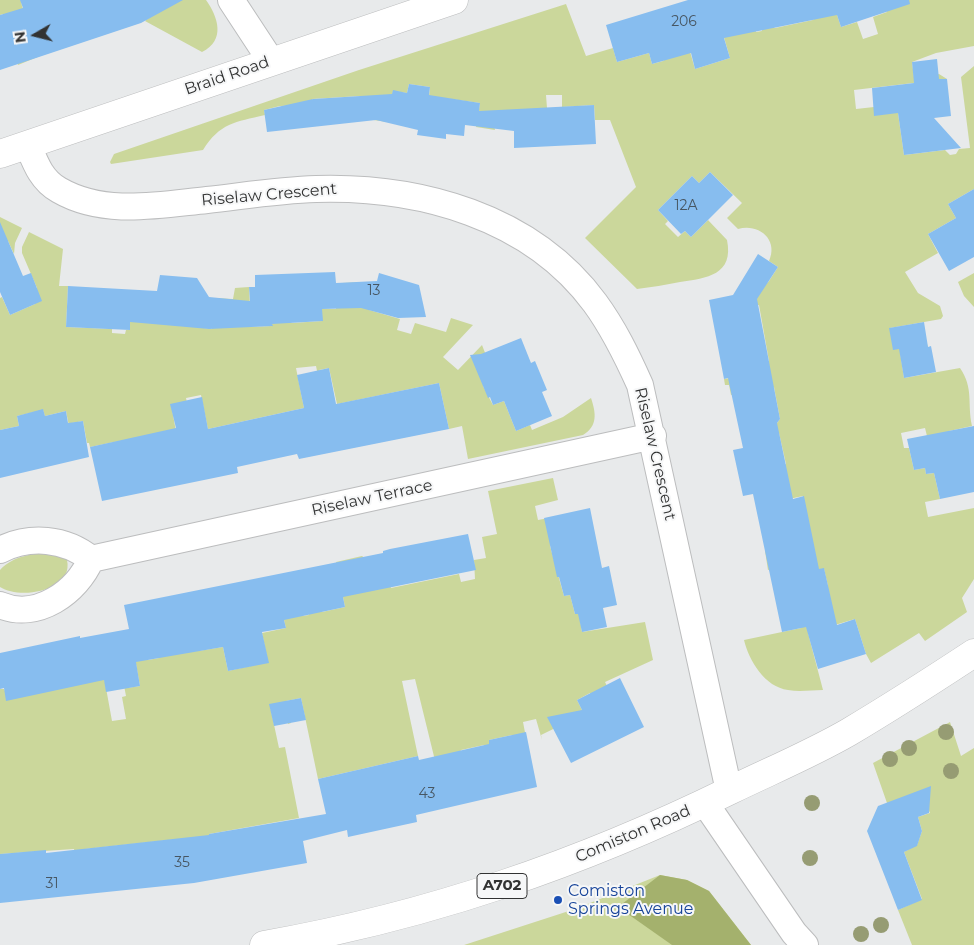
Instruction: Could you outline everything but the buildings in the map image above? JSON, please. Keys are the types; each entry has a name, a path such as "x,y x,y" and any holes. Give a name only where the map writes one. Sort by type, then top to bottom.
{"main road":[{"name":"Braid Road","path":"0,154 454,0"},
{"name":"Comiston Road","path":"264,945 364,925 475,895 606,848 705,803 849,732 974,653"}],"street":[{"path":"231,0 271,61"},
{"name":"Riselaw Crescent","path":"28,144 40,172 48,182 70,196 100,204 135,207 315,189 355,189 435,200 497,222 543,251 564,269 594,301 619,339 640,385 653,436 729,791"},
{"name":"Riselaw Terrace","path":"91,559 653,436"},
{"path":"0,550 18,543 46,540 74,548 91,559 81,578 59,598 28,608 11,608 0,605"},
{"path":"705,803 744,863 805,945"}],"green space":[{"path":"0,0 25,0 21,1 22,6 40,56 18,65 3,14 0,15"},
{"path":"171,0 206,0 214,14 218,28 217,35 210,47 202,52 145,21"},
{"path":"832,0 841,27 857,22 863,39 878,34 873,17 887,12 884,0 974,0 974,46 936,53 912,62 914,77 939,74 947,79 854,90 856,109 874,107 898,113 904,155 945,150 950,155 956,154 959,149 970,148 961,77 974,66 974,189 948,204 956,218 928,234 938,253 905,272 918,293 940,306 943,316 941,319 890,328 927,344 928,347 900,352 904,378 960,368 967,383 972,426 949,431 951,439 929,444 925,428 901,433 904,448 909,448 914,470 925,468 926,474 934,473 940,499 925,502 928,517 974,508 974,579 962,598 967,612 925,641 919,633 871,663 866,654 855,619 808,633 823,690 792,691 772,684 759,672 746,648 744,640 801,628 828,586 824,569 817,570 808,561 768,570 765,551 807,543 803,496 756,506 763,469 786,464 779,433 768,435 780,419 774,387 731,395 729,385 725,385 724,379 747,375 769,361 759,305 745,307 769,281 778,267 769,261 771,246 765,234 753,228 738,229 727,218 742,203 710,172 699,183 692,176 658,210 668,221 665,224 678,237 685,231 691,237 708,220 727,240 728,252 722,268 716,273 700,279 637,289 585,238 636,187 610,120 595,120 594,105 562,107 562,95 546,95 547,108 494,126 495,130 476,127 480,103 429,96 430,87 409,84 407,93 393,91 388,122 366,119 362,121 360,96 312,99 312,105 280,106 264,110 265,115 229,125 216,134 203,150 111,164 110,162 114,154 359,70 566,4 586,56 613,48 617,62 649,53 652,64 663,61 687,41 695,69 730,58 721,27 754,20 756,32 762,31 760,19 775,28 813,20"},
{"path":"0,217 22,228 15,243 14,254 8,241 0,244"},
{"path":"29,232 63,249 59,286 68,286 66,327 112,329 112,333 125,334 126,330 130,330 130,319 212,329 215,298 233,299 235,288 249,287 251,327 272,326 272,312 292,323 322,321 322,309 336,309 336,299 343,299 342,283 363,282 361,292 369,310 400,319 397,330 411,334 415,323 446,332 451,318 473,325 443,357 458,370 482,345 494,376 483,386 493,405 504,401 516,431 530,425 532,430 563,417 591,398 595,414 593,423 591,428 583,435 468,459 462,426 449,429 439,383 337,404 329,368 319,370 325,395 322,395 316,366 296,368 304,408 208,429 201,395 186,398 191,421 171,404 177,437 114,442 90,447 89,443 87,443 83,421 72,423 73,446 66,411 45,416 43,410 17,416 19,426 0,430 0,298 2,297 10,315 35,304 29,291 37,288 22,253 22,247"},
{"path":"974,273 974,307 964,296 958,282"},
{"path":"553,478 558,500 535,506 538,520 554,517 558,534 550,546 564,596 570,595 575,614 603,608 580,619 582,632 645,622 653,660 605,682 612,696 597,708 590,693 577,700 584,714 541,735 542,740 536,719 523,722 527,743 516,752 512,735 489,740 492,757 484,745 461,750 442,789 415,679 402,681 418,756 318,779 301,698 286,701 291,723 288,724 283,703 270,706 279,748 285,747 299,818 209,834 215,867 179,839 85,849 76,872 74,849 0,854 0,689 5,691 100,655 112,721 126,719 122,697 126,696 120,665 127,688 140,686 134,653 145,651 148,660 159,658 156,638 194,631 198,651 223,647 228,671 268,662 262,633 286,628 282,612 303,616 309,615 307,607 322,612 345,607 336,562 362,556 389,578 391,588 459,574 461,582 475,579 474,560 486,558 482,537 497,534 488,491"},
{"path":"53,552 67,560 67,571 54,586 44,590 20,593 0,587 0,570 11,561 24,556"},
{"path":"950,722 961,756 974,748 974,945 912,945 898,910 922,899 904,852 917,845 922,831 918,817 930,813 927,806 887,803 873,763"},
{"path":"660,875 687,880 709,891 751,945 464,945 575,909"},
{"path":"660,875 687,880 709,891 751,945 672,945 618,907"}],"place":[{"name":"Comiston Springs Avenue","path":"558,900"}]}
